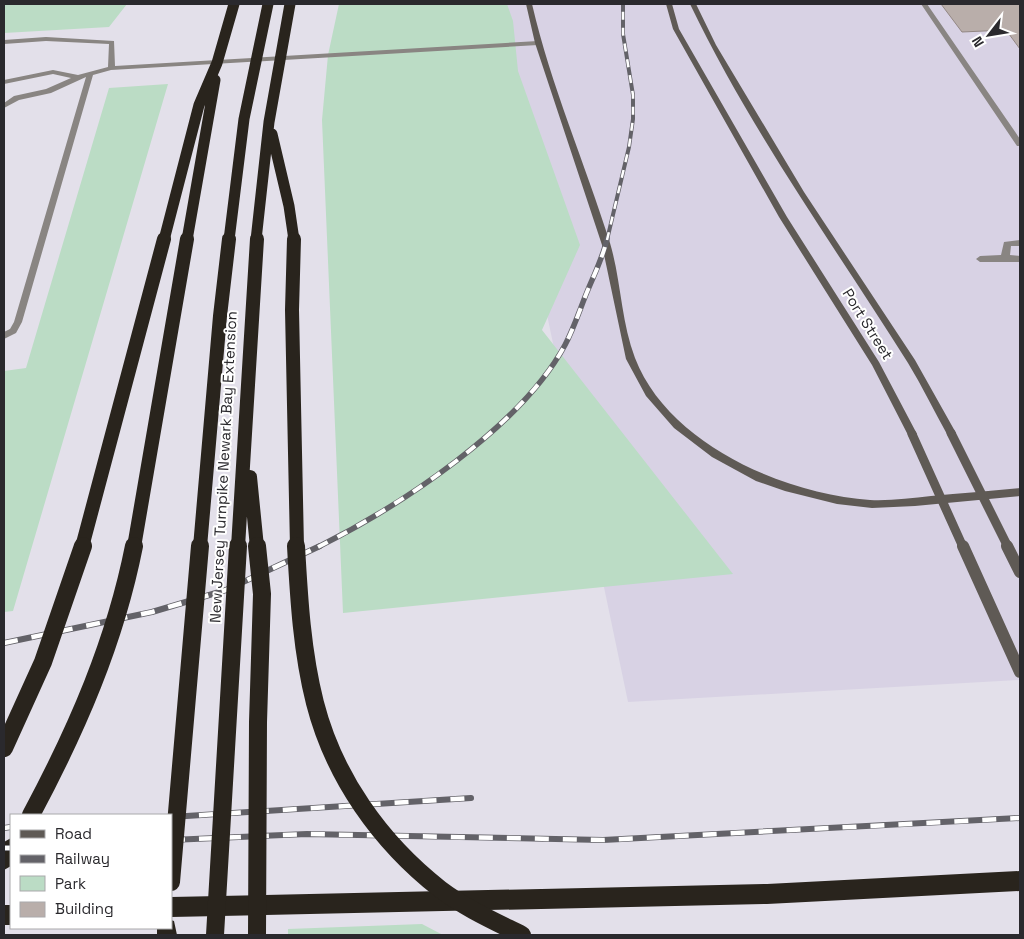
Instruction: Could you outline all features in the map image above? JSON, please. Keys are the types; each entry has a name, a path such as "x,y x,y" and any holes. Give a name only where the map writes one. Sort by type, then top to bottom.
{"highway":[{"path":"4,748 42,669 78,560 106,465 199,105 217,63 234,4"},
{"name":"New Jersey Turnpike Newark Bay Extension","path":"172,870 221,307 244,120 268,4"},
{"name":"New Jersey Turnpike Newark Bay Extension","path":"215,935 256,245 269,122 290,4"},
{"path":"32,814 49,784 86,706 104,658 128,571 180,272 212,105 217,63"},
{"path":"269,122 293,231 292,401 298,570 306,659 321,724 352,793 371,822 396,851 427,881 464,907 499,926 522,935"},
{"path":"245,434 262,594 258,712 257,935"},
{"path":"172,908 767,894 1020,881"}],"main road":[{"path":"529,4 538,43 606,246 631,359 649,393 677,425 715,454 760,478 784,488 837,500 872,504 1020,492"},
{"path":"663,4 676,29"},
{"name":"Port Street","path":"669,4 676,29 783,217 876,364 912,434 1020,672"},
{"name":"Port Street","path":"693,4 713,45 795,184 912,362 952,433 1020,572"}],"lane":[{"path":"924,4 1020,144"},
{"path":"4,42 46,39 112,42 111,68"},
{"path":"4,106 17,98 48,91 78,77 111,68 538,43"},
{"path":"4,82 53,72 78,77"},
{"path":"4,336 13,330 18,322 90,74"},
{"path":"1005,258 1007,244 1020,243"},
{"path":"980,260 1020,259"}],"shaded area":[{"path":"482,4 1020,4 1020,680 628,702"}],"green space":[{"path":"4,4 127,4 109,27 4,33"},
{"path":"339,4 507,4 513,21 518,71 580,245 542,330 733,574 343,613 322,120 328,55"},
{"path":"168,84 13,611 4,612 4,371 26,368 109,88"},
{"path":"422,924 443,935 288,935 288,929"}],"building":[{"path":"941,4 1020,4 1020,49 1006,30 962,32"}],"railway":[{"path":"607,240 629,147 633,119 633,95 623,34 623,4"},
{"path":"319,546 385,510 421,487 489,434 519,405 545,376 565,345 598,266 607,239"},
{"path":"4,643 152,612 226,590 319,546"},
{"path":"172,817 471,798"},
{"path":"172,840 307,834 603,840 1020,818"},
{"path":"4,828 10,827"},
{"path":"4,848 10,848"}]}
